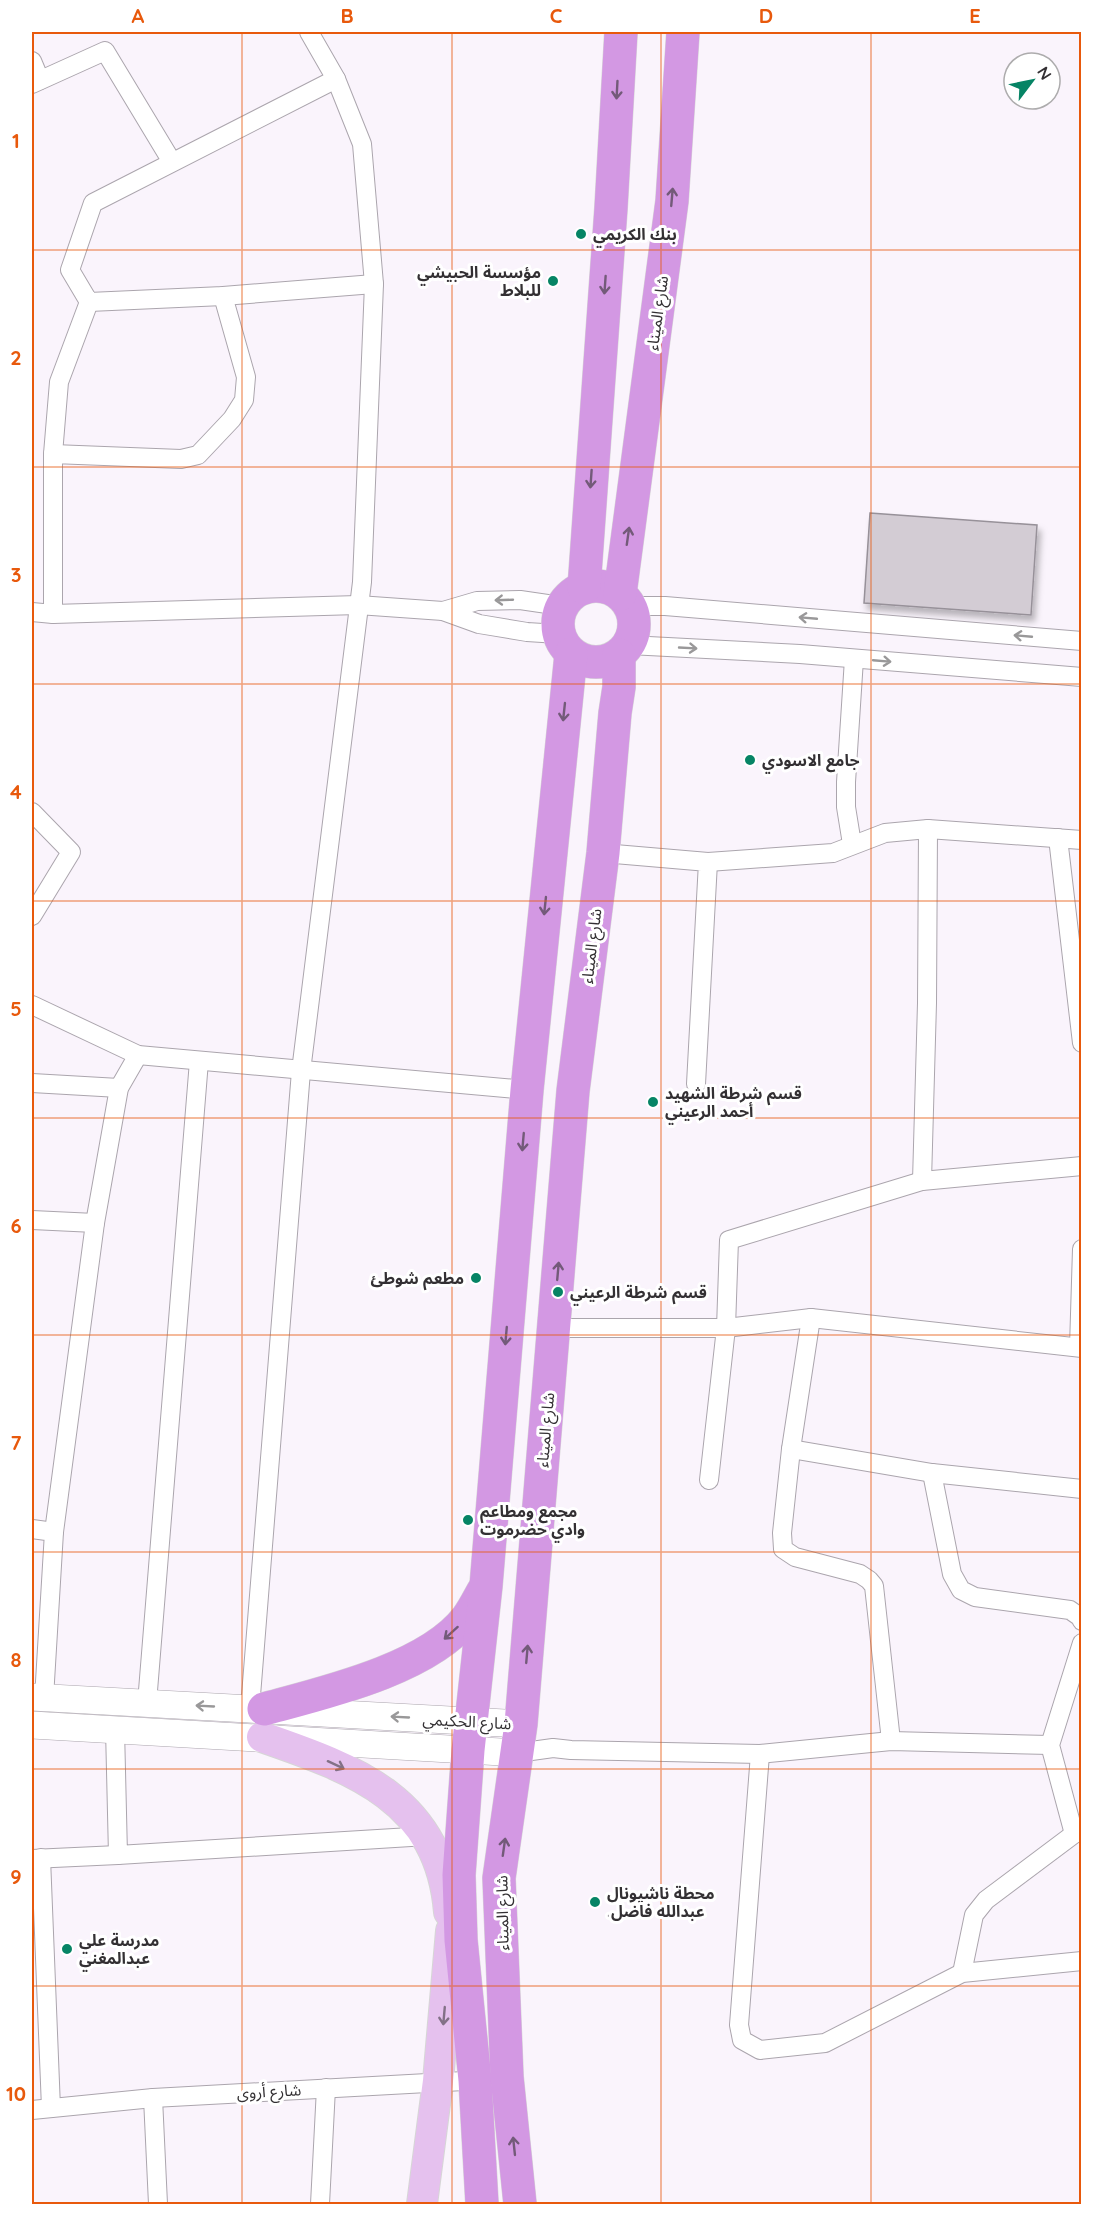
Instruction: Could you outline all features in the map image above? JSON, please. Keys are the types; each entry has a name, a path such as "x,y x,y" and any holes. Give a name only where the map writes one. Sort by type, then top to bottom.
{"highway":[{"path":"482,2205 475,2080 461,1940 459,1875 469,1735 486,1586 569,620 610,219 621,32"},
{"name":"شارع الميناء","path":"625,600 672,201 683,32"},
{"path":"602,586 625,600 634,619 634,632 624,650 604,663 586,662 569,620 602,586"},
{"name":"شارع الميناء","path":"520,2205 507,2076 499,1878 519,1738 573,1091 603,853 624,650"},
{"path":"258,1718 385,1672 431,1649 449,1636 466,1619 486,1586"}],"main road":[{"path":"258,1718 313,1754 360,1776 390,1796 414,1818 427,1836 440,1863 447,1888 451,1931"},
{"path":"422,2205 438,2081 451,1931 459,1875"}],"street":[{"path":"258,1718 301,1071 362,582 374,284 362,144 336,79 309,32"},
{"path":"32,61 36,82 105,51 172,162"},
{"path":"89,302 70,270 93,203 336,79"},
{"path":"89,302 223,296 374,284"},
{"path":"53,454 181,459 198,454 217,437 244,400 246,377 223,296"},
{"path":"53,614 53,454 59,382 89,302"},
{"path":"443,611 477,601 520,600 569,620"},
{"path":"625,600 677,607 1082,641"},
{"path":"32,612 53,614 358,605 443,611 478,624 527,632 569,620"},
{"path":"624,650 800,654 1082,677"},
{"path":"852,844 846,807 846,782 854,659"},
{"path":"32,812 71,852 32,916"},
{"path":"603,853 708,862 833,853 885,833 928,829 1082,840"},
{"path":"922,1181 927,1003 928,829"},
{"path":"1058,838 1082,1043"},
{"path":"696,1084 708,862"},
{"path":"32,1005 138,1055 527,1090"},
{"path":"38,1698 54,1532 95,1223 119,1088 138,1055"},
{"path":"147,1703 199,1061"},
{"path":"32,1083 119,1088"},
{"path":"709,1480 726,1328 729,1240 922,1181 1082,1166"},
{"path":"32,1220 95,1223"},
{"path":"553,1328 726,1328 811,1318 1080,1347 1082,1249"},
{"path":"811,1318 791,1449 782,1533 783,1549 795,1557 860,1574 874,1586 891,1741"},
{"path":"791,1449 933,1473 1082,1489"},
{"path":"933,1473 952,1575 961,1590 975,1597 1070,1610 1082,1621"},
{"path":"32,1529 54,1532"},
{"path":"962,1973 974,1916 986,1900 1078,1831 1050,1745 1082,1643"},
{"name":"شارع الحكيمي","path":"38,1698 147,1703 258,1718 519,1738 553,1748"},
{"name":"شارع الحكيمي","path":"32,1725 115,1729 258,1718"},
{"path":"115,1729 118,1855"},
{"name":"شارع الحكيمي","path":"519,1738 553,1748"},
{"path":"553,1748 760,1754 891,1741 1050,1745"},
{"path":"760,1754 739,2025 742,2040 760,2050 825,2043 962,1973 1082,1961"},
{"path":"51,2108 36,1859 427,1836"},
{"name":"شارع أروى","path":"32,2110 153,2098 475,2080 507,2076"},
{"path":"320,2205 326,2088"},
{"path":"153,2098 158,2205"}],"building":[{"path":"870,513 1037,525 1031,615 864,603"}],"place":[{"name":"بنك الكريمي","path":"581,234"},
{"name":"مؤسسة الحبيشي للبلاط","path":"553,281"},
{"name":"جامع الاسودي","path":"750,760"},
{"name":"قسم شرطة الشهيد أحمد الرعيني","path":"653,1102"},
{"name":"مطعم شوطئ","path":"476,1278"},
{"name":"قسم شرطة الرعيني","path":"558,1292"},
{"name":"مجمع ومطاعم وادي حضرموت","path":"468,1520"},
{"name":"محطة ناشيونال .عبدالله فاضل","path":"595,1902"},
{"name":"مدرسة علي عبدالمغني","path":"67,1949"}]}
